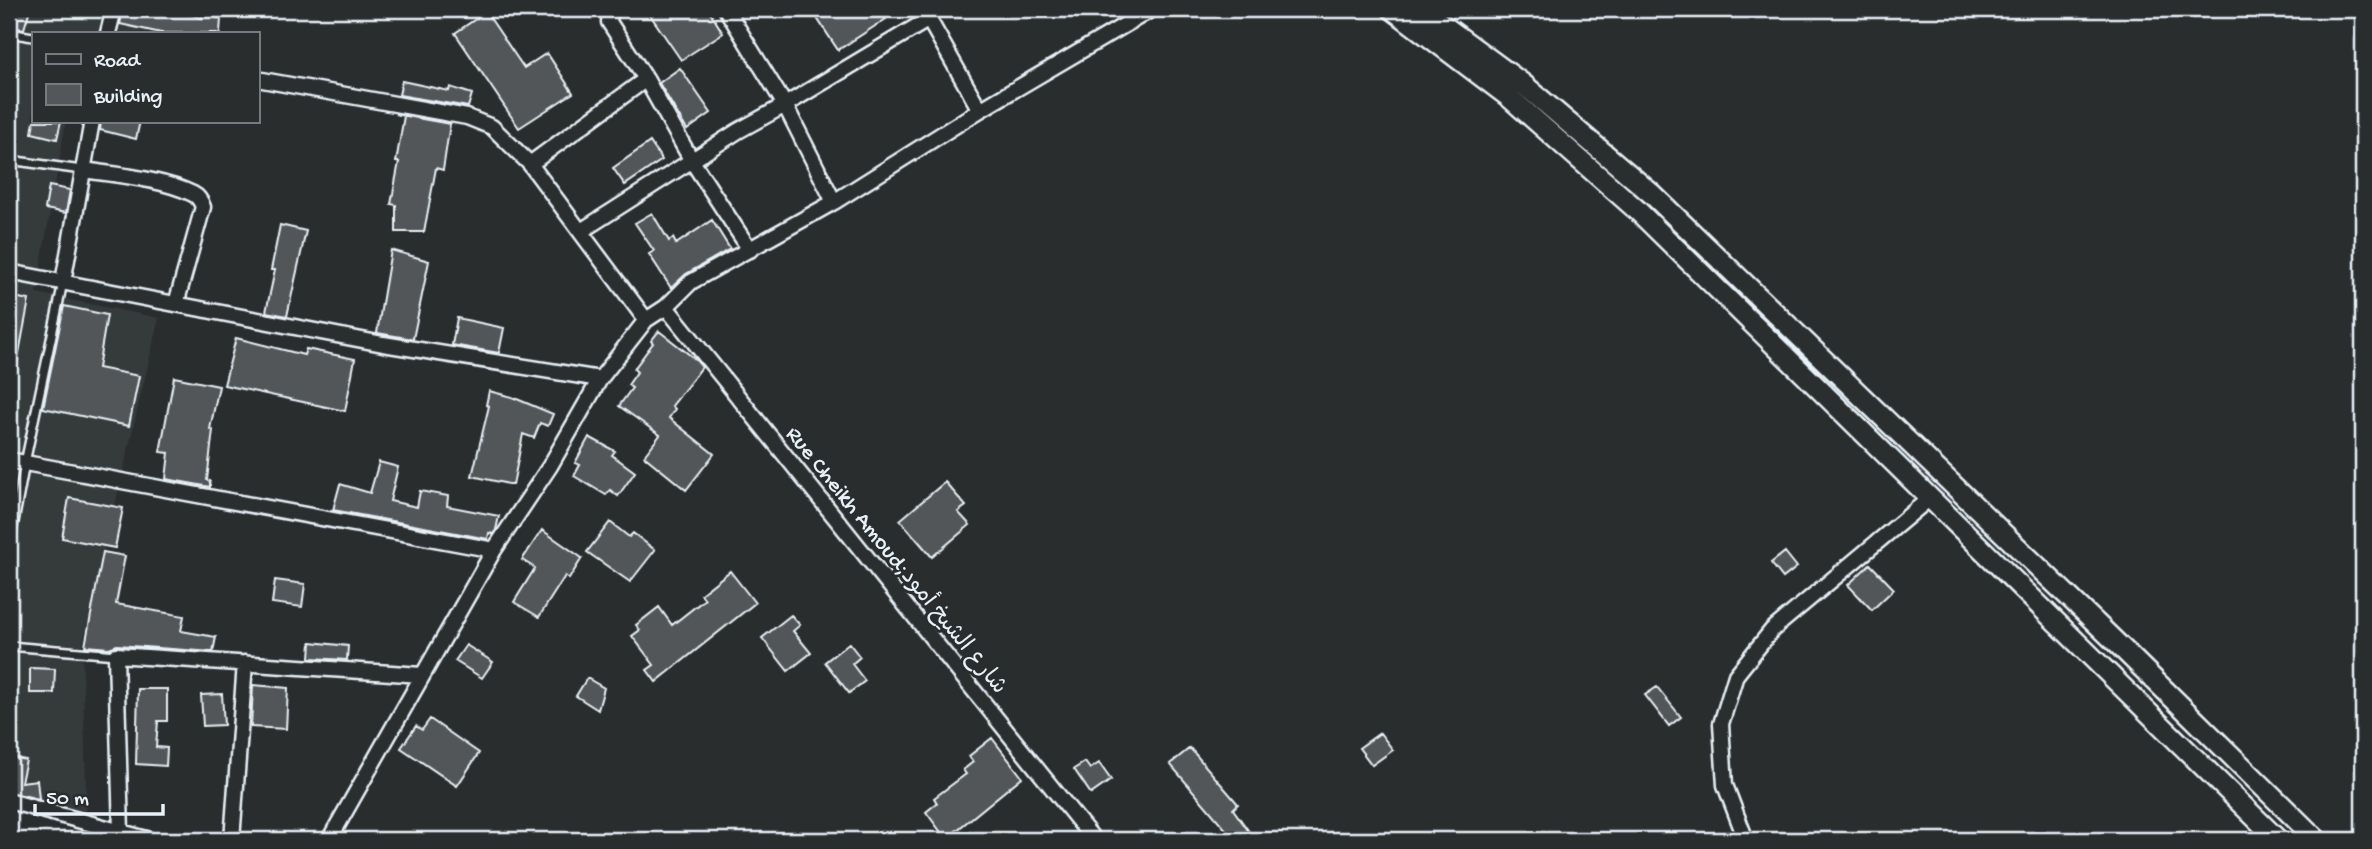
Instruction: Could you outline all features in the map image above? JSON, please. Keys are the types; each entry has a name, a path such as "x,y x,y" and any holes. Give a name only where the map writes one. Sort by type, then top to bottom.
{"street":[{"path":"108,32 114,9"},
{"path":"615,9 610,13 609,22 646,79 692,161 750,250"},
{"path":"726,9 785,105 834,202"},
{"path":"329,840 494,550 550,466 600,379 646,320 666,307 691,282 834,202 980,110 1152,9"},
{"path":"1392,9 1510,98 1637,210 2278,840"},
{"path":"1421,9 1523,84 1653,195 2317,840"},
{"path":"581,231 926,14 980,110"},
{"path":"259,79 467,117 492,127 530,164 646,320"},
{"path":"530,164 646,79"},
{"path":"63,282 92,122"},
{"path":"83,170 147,180 194,194 201,200 203,207 176,304"},
{"path":"9,272 383,344 600,379"},
{"name":"Rue Cheikh Amoud;شارع الشيخ أمود","path":"666,307 1094,840"},
{"path":"9,460 494,550"},
{"path":"1746,840 1725,785 1721,724 1736,675 1772,630 1930,498"},
{"path":"121,832 116,654 422,675"},
{"path":"232,840 245,663"},
{"path":"9,801 150,840"}],"lane":[{"path":"9,33 32,37"},
{"path":"9,160 83,170"},
{"path":"9,549 24,463 63,282"},
{"path":"9,646 116,654"}],"shaded area":[{"path":"9,9 164,9 161,32 32,32 32,122 66,122 36,293 159,318 82,646 87,824 9,801"}],"building":[{"path":"9,9 30,9 24,29 9,27"},
{"path":"123,9 143,9 168,14 172,9 202,18 204,9 219,9 217,18 221,18 220,32 156,32 120,24"},
{"path":"646,9 708,9 723,33 681,60"},
{"path":"811,9 879,9 886,19 838,50"},
{"path":"486,12 524,68 547,53 573,93 519,128 455,33"},
{"path":"680,68 711,113 687,130 659,83"},
{"path":"402,81 449,91 450,87 472,94 468,107 399,95"},
{"path":"395,114 450,124 443,170 436,168 424,232 396,232 396,205 391,204 404,116"},
{"path":"34,122 61,122 57,139 32,133"},
{"path":"101,122 140,122 136,139 100,130"},
{"path":"650,142 662,160 625,185 613,168"},
{"path":"49,186 70,190 66,213 45,209"},
{"path":"652,213 669,241 673,238 676,244 712,220 730,249 686,274 671,288 649,254 654,251 635,223"},
{"path":"280,225 306,231 287,316 266,312 275,270 271,270"},
{"path":"391,250 429,261 413,339 377,333"},
{"path":"9,296 29,300 16,369 9,369"},
{"path":"64,306 107,315 98,368 139,376 129,426 43,408"},
{"path":"457,318 504,328 499,353 452,345"},
{"path":"659,331 702,367 672,406 675,409 669,418 714,454 686,490 644,456 660,435 619,406 632,388 628,385 637,372 634,369"},
{"path":"236,338 304,355 306,349 355,359 345,411 224,385"},
{"path":"174,377 219,386 210,429 213,430 207,480 210,481 210,487 166,479 169,453 160,452"},
{"path":"489,391 512,397 553,414 548,426 540,423 534,438 523,434 513,485 472,476 489,406 486,405"},
{"path":"589,437 615,451 612,455 635,472 618,496 610,490 606,495 574,476 580,465 575,463"},
{"path":"379,462 398,467 390,501 417,507 420,491 448,496 447,506 499,516 496,530 493,534 489,533 488,539 333,510 340,484 370,493"},
{"path":"945,482 966,506 958,512 970,525 932,557 900,520"},
{"path":"69,498 123,508 115,548 62,538"},
{"path":"610,522 629,537 633,533 655,550 630,582 587,552"},
{"path":"542,530 582,558 569,579 565,576 539,617 514,602 535,568 522,560"},
{"path":"103,552 125,556 116,604 184,616 181,631 216,637 213,652 117,645 109,648 85,646"},
{"path":"1785,552 1797,567 1783,578 1771,563"},
{"path":"1870,564 1894,589 1872,610 1848,585"},
{"path":"730,571 755,603 656,682 647,670 654,665 632,636 640,630 636,625 659,607 672,625 705,599 701,594"},
{"path":"275,580 305,584 302,607 272,603"},
{"path":"791,615 800,625 793,631 811,653 788,671 762,638"},
{"path":"311,642 348,646 347,660 310,658"},
{"path":"849,643 860,657 852,664 865,681 849,693 825,662"},
{"path":"466,645 493,662 482,678 455,661"},
{"path":"30,668 55,669 54,693 30,693"},
{"path":"587,678 604,688 598,710 576,696"},
{"path":"253,685 288,688 286,729 251,727"},
{"path":"1657,687 1681,717 1669,726 1645,695"},
{"path":"138,689 167,689 167,721 158,721 156,747 167,748 166,766 136,764"},
{"path":"222,694 224,725 203,726 201,695"},
{"path":"430,719 479,753 457,786 401,748 416,726 422,730"},
{"path":"1380,733 1393,750 1372,765 1359,748"},
{"path":"992,738 1022,777 946,839 926,812 937,803 934,798 966,774 963,770 973,762 969,756"},
{"path":"1190,748 1238,804 1233,809 1255,840 1216,840 1228,832 1170,764"},
{"path":"9,757 26,760 21,782 37,780 39,799 9,792"},
{"path":"1085,762 1090,769 1099,763 1111,780 1091,794 1074,769"}]}
